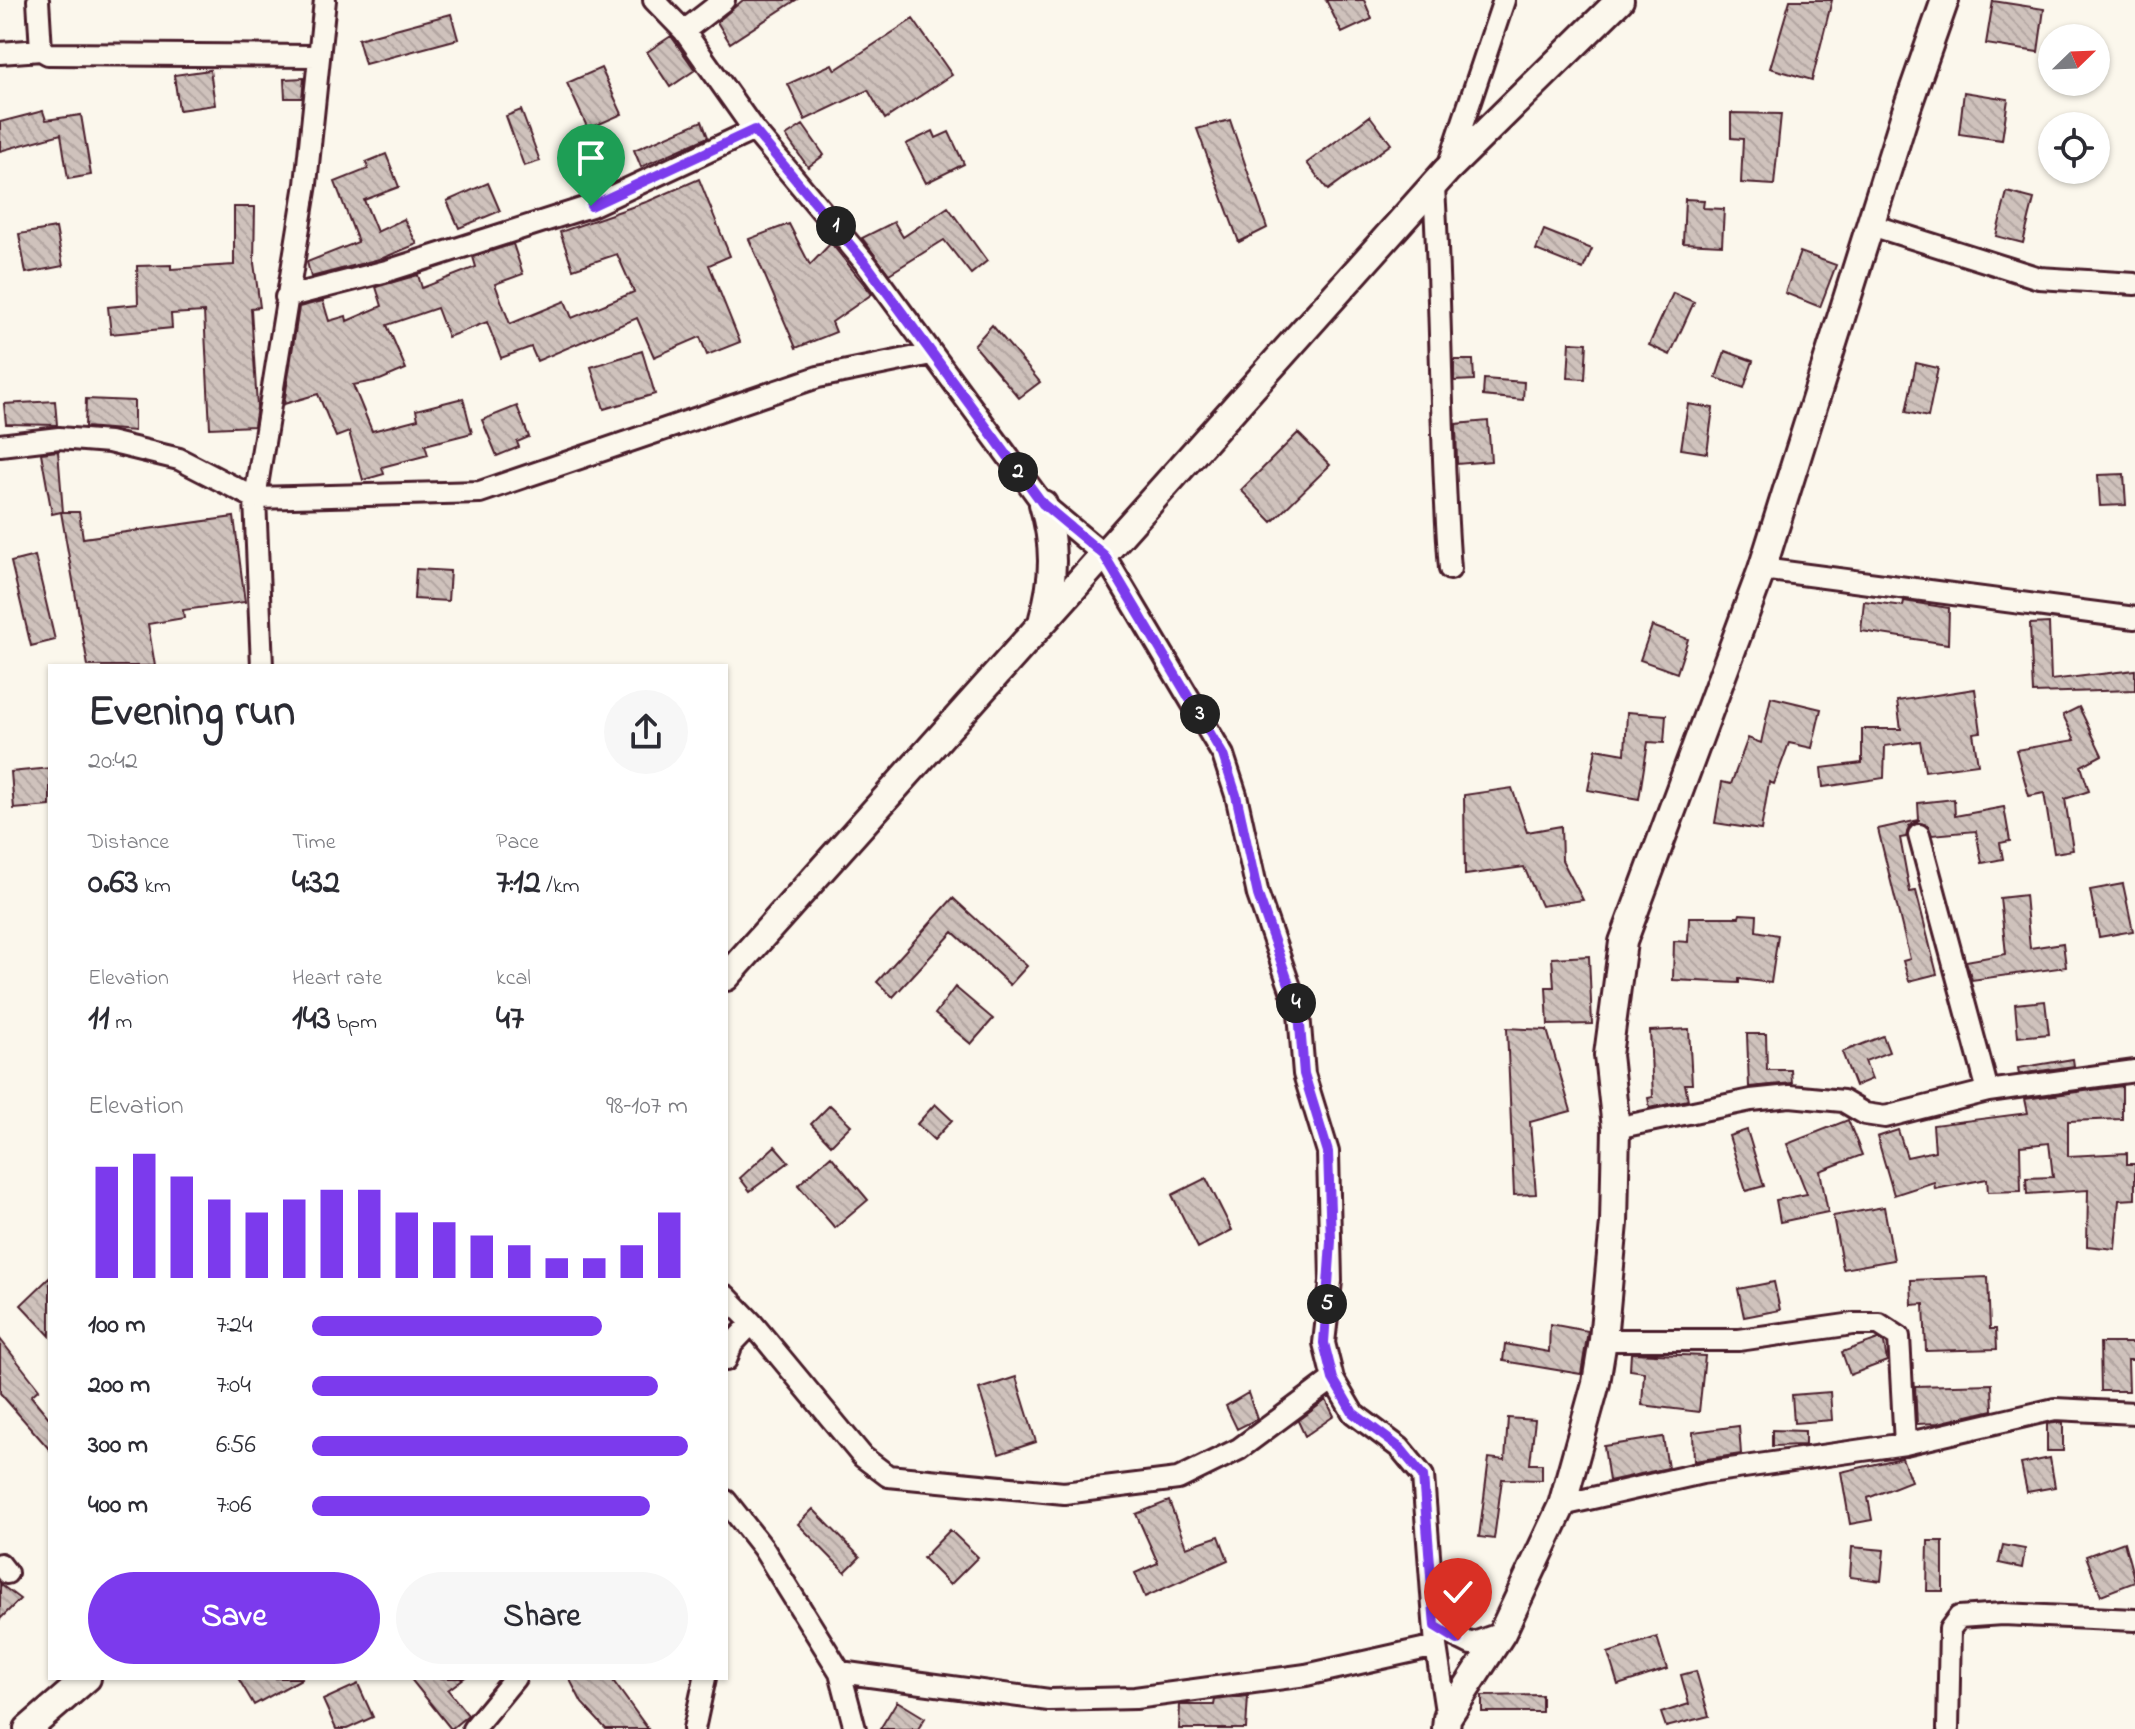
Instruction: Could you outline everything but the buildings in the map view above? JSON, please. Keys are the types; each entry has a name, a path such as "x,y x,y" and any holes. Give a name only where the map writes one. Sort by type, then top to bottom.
{"street":[{"path":"38,0 41,50"},
{"path":"262,664 255,498 306,184 325,0"},
{"path":"654,0 684,31 754,130 867,265 1043,504 1104,555 1223,755 1236,795 1258,895 1299,1013 1304,1074 1330,1166 1331,1281 1324,1343 1333,1379 1353,1413 1400,1448 1423,1476 1435,1636 1447,1723"},
{"path":"684,31 724,0"},
{"path":"1450,569 1441,423 1440,179 1504,0"},
{"path":"728,975 1440,179 1620,0"},
{"path":"1447,1723 1502,1633 1562,1505 1596,1383 1603,1340 1614,1223 1616,1128 1608,1055 1623,942 1762,569 1906,111 1945,0"},
{"path":"0,53 41,50 48,54 318,56"},
{"path":"286,297 387,271 591,206 754,130"},
{"path":"1871,225 2039,278 2135,284"},
{"path":"0,445 59,438 109,442 179,459 255,498 480,492 818,377 931,354"},
{"path":"1041,624 1053,568 1053,536 1043,504"},
{"path":"1762,569 2135,618"},
{"path":"1919,835 1988,1091"},
{"path":"1616,1128 1751,1100 1790,1096 1843,1101 1865,1114 1885,1117 1988,1091 2135,1071"},
{"path":"728,1298 863,1457 888,1476 1064,1493 1178,1479 1239,1449 1333,1379"},
{"path":"728,1355 732,1344 752,1323"},
{"path":"1603,1340 1739,1340 1840,1325 1879,1324 1899,1337 1905,1444"},
{"path":"1562,1505 1702,1473 1905,1444 2055,1409 2135,1413"},
{"path":"729,1511 763,1548 840,1672 855,1729"},
{"path":"1948,1729 1950,1629 1959,1617 2002,1614 2135,1620"},
{"path":"840,1672 1049,1700 1135,1698 1306,1675 1435,1636 1471,1644 1502,1633"},
{"path":"28,1729 85,1680"},
{"path":"473,1729 513,1680"},
{"path":"694,1729 705,1680"}],"route":[{"path":"591,206 754,130 867,265 1043,504 1104,555 1203,718 1229,771 1258,895 1299,1013 1303,1032 1304,1074 1328,1152 1331,1281 1324,1343 1333,1379 1353,1413 1400,1448 1423,1476 1428,1500 1435,1626 1458,1640"}]}
